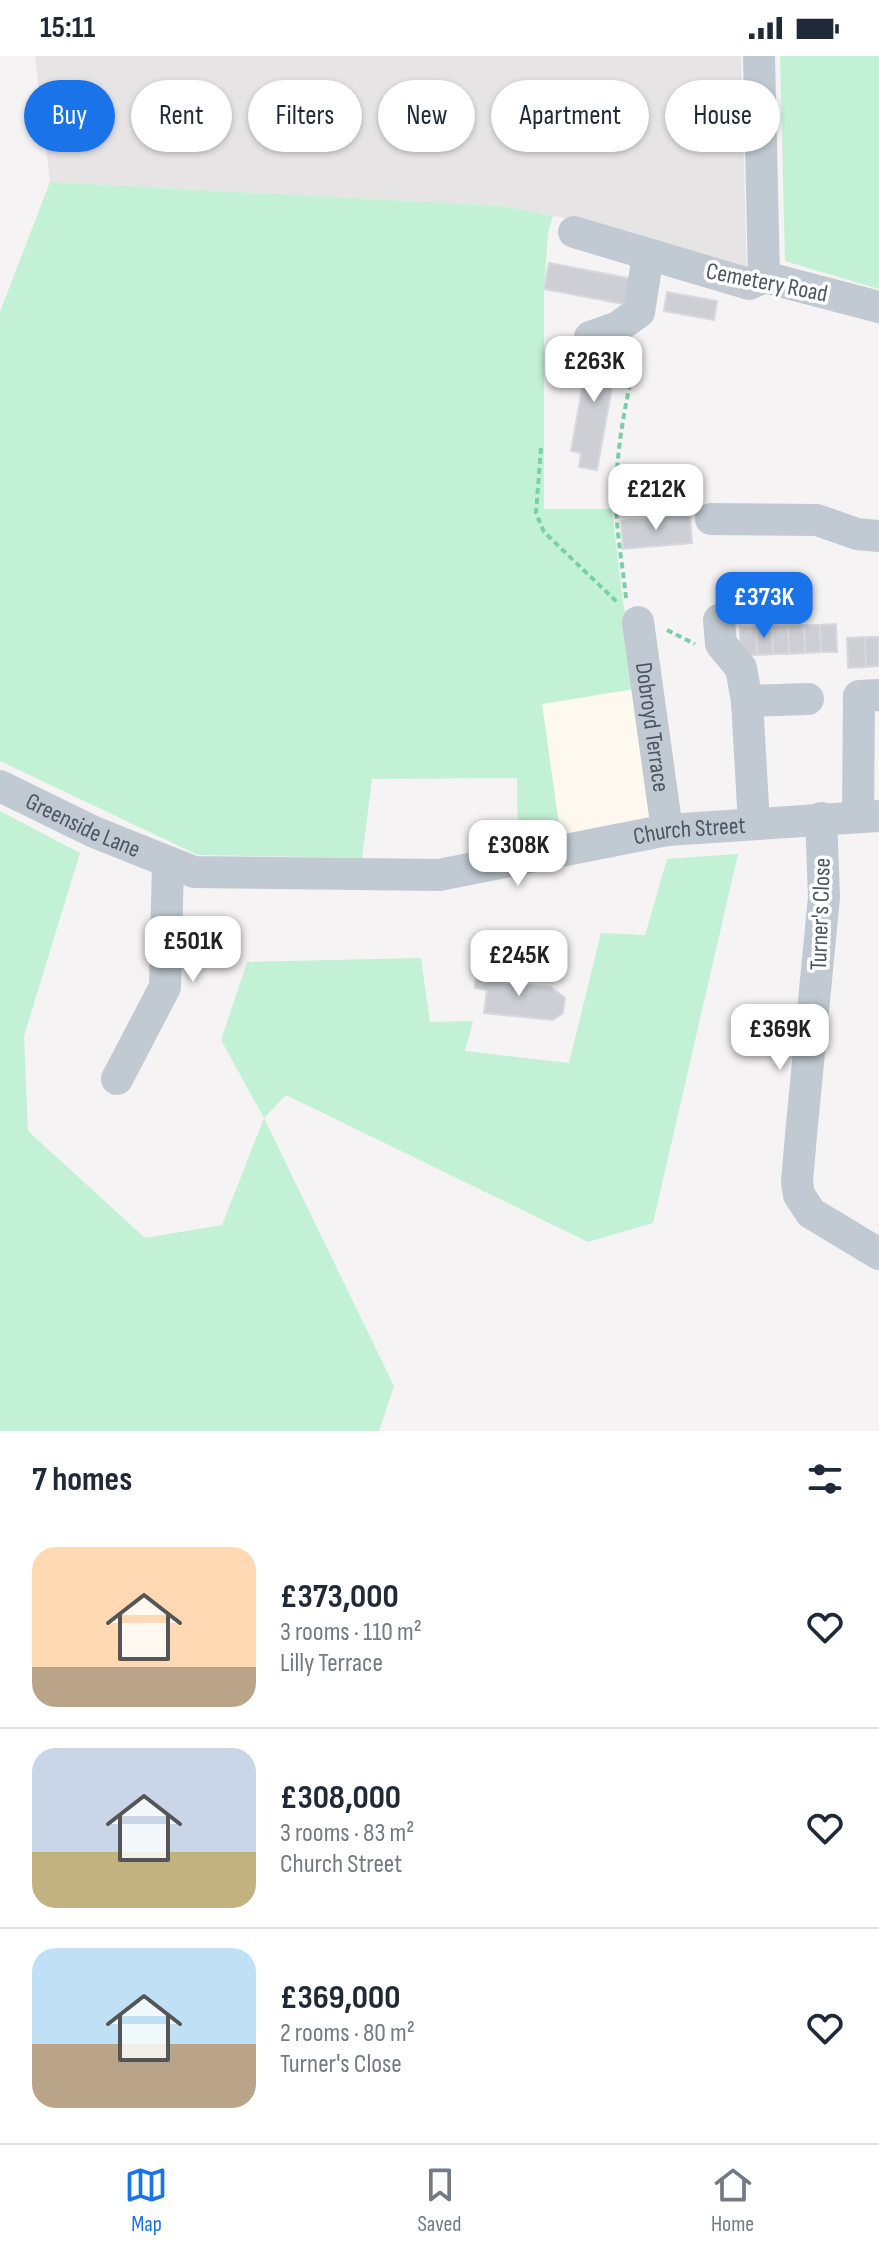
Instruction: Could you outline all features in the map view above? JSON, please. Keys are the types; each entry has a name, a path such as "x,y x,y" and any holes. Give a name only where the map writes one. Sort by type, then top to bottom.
{"street":[{"path":"759,56 764,277"},
{"name":"Cemetery Road","path":"574,232 749,284 764,277 879,307"},
{"path":"590,337 618,327 636,316 652,256"},
{"path":"711,519 819,509 857,534 879,536"},
{"path":"719,620 721,644 741,668 747,701 754,824"},
{"name":"Dobroyd Terrace","path":"638,622 667,830"},
{"path":"868,816 859,696 879,695"},
{"path":"747,701 808,699"},
{"name":"Greenside Lane","path":"0,786 94,832 168,862"},
{"name":"Church Street","path":"168,862 194,872 439,875 667,830 868,816"},
{"name":"Turner's Close","path":"821,818 824,897 800,1151 799,1195 811,1213 879,1254"},
{"path":"117,1079 165,987 168,862"}],"path":[{"path":"638,622 627,603 616,507 618,453 640,344"},
{"path":"541,448 536,513 544,532 638,622 664,628 697,645"}],"shaded area":[{"path":"35,56 741,56 742,80 665,80 665,152 744,152 747,273 580,221 503,206 50,182 46,152 115,152 115,80 38,80"},
{"path":"634,689 655,820 561,839 542,704"}],"green space":[{"path":"780,56 879,56 879,289 785,261"},
{"path":"50,182 503,206 553,216 548,233 544,289 544,509 612,509 623,602 631,640 634,689 542,704 561,839 518,847 517,778 372,779 362,858 198,855 0,761 0,312"},
{"path":"0,811 80,853 24,1036 28,1131 145,1238 222,1225 264,1118 394,1386 379,1431 0,1431"},
{"path":"738,854 653,1223 588,1242 286,1095 264,1118 221,1040 247,962 421,958 430,1022 473,1021 465,1051 569,1063 601,933 645,935 667,859"}],"building":[{"path":"549,263 639,280 634,306 544,289"},
{"path":"667,292 717,301 714,320 664,311"},
{"path":"590,343 619,348 597,470 579,467 581,453 571,451"},
{"path":"690,515 692,543 623,549 621,521"},
{"path":"836,624 837,652 821,652 820,625"},
{"path":"804,625 820,625 821,652 805,653"},
{"path":"804,625 805,653 789,654 788,626"},
{"path":"772,626 788,626 789,654 773,654"},
{"path":"772,626 773,654 757,655 756,627"},
{"path":"740,627 756,627 757,655 740,655"},
{"path":"865,637 879,637 879,666 866,667"},
{"path":"865,637 866,667 848,668 847,638"},
{"path":"476,971 505,972 504,983 551,987 565,998 563,1013 553,1020 484,1013 487,990 475,988"}]}
